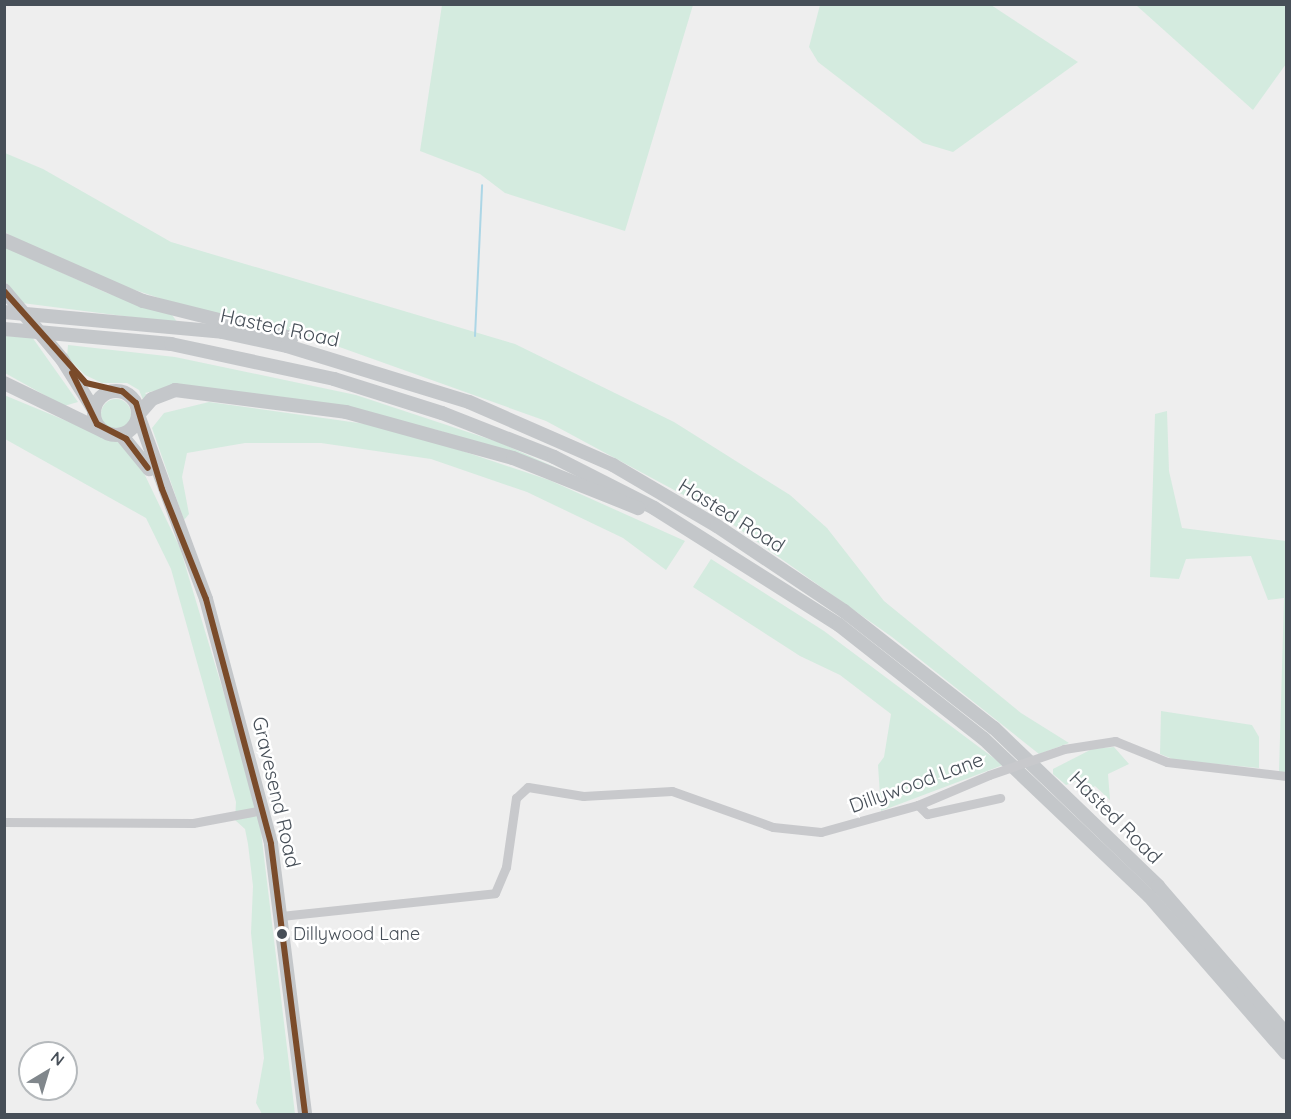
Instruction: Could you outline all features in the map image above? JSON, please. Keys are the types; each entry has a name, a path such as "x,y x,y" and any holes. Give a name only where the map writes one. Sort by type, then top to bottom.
{"main road":[{"path":"4,240 143,301 321,346 442,386 549,428 613,465"},
{"path":"4,290 62,359 86,383 109,391 122,391 134,398 138,415"},
{"name":"Hasted Road","path":"4,312 222,332 287,346 469,402 613,465 717,526 844,611 994,728 1158,886 1287,1034"},
{"name":"Hasted Road","path":"4,329 195,348 377,391 554,457 703,536 839,625 984,739 1149,896 1287,1053"},
{"path":"62,359 94,410 97,424 115,434"},
{"path":"4,383 115,434"},
{"path":"115,434 157,395 175,390 346,412 513,458 703,536"},
{"path":"94,410 98,399 109,391"},
{"name":"Gravesend Road","path":"138,415 162,489 206,599 263,810 281,916 305,1114"},
{"name":"Gravesend Road","path":"115,434 162,489"}],"street":[{"name":"Dillywood Lane","path":"281,916 495,893 503,880 516,797 528,787 583,796 672,791 797,832 848,826 918,805 989,775 1064,749 1115,741 1167,762 1287,776"},
{"path":"918,805 927,814 1000,798"},
{"path":"4,822 193,823 263,810"}],"green space":[{"path":"442,5 693,5 625,231 505,193 480,174 420,151"},
{"path":"820,5 991,5 1078,62 953,152 923,143 818,62 809,47"},
{"path":"1136,5 1286,5 1286,64 1253,110"},
{"path":"5,153 43,169 171,242 515,344 674,422 790,495 827,528 884,601 1021,713 1069,743 1039,754 892,637 715,512 546,421 331,344 183,306 108,281 24,244 5,232"},
{"path":"5,247 107,293 172,315 178,323 22,303 5,281"},
{"path":"5,336 32,337 78,402 64,406 5,373"},
{"path":"68,345 175,357 356,395 501,443 559,469 437,430 283,397 168,388 145,393 149,397 144,402 139,390 127,383 102,383 85,375 67,357"},
{"path":"4,395 120,443 141,467 180,548 258,807 295,1114 262,1114 256,1103 264,1058 251,933 253,886 248,844 245,829 235,820 236,802 171,569 146,518 5,439"},
{"path":"116,399 127,403 131,414 127,425 116,429 105,425 101,414 105,403"},
{"path":"209,402 394,428 549,480 685,541 666,570 623,538 527,492 431,459 321,443 245,443 187,453 182,477 189,514 184,520 152,428 164,413"},
{"path":"1167,411 1169,471 1182,528 1286,541 1286,772 1279,772 1284,598 1268,600 1251,556 1186,559 1179,579 1150,577 1155,414"},
{"path":"711,559 824,631 1003,765 881,811 878,765 884,757 891,714 840,675 800,656 693,587"},
{"path":"1161,711 1252,725 1259,737 1259,768 1175,760 1160,754"},
{"path":"1114,747 1129,764 1108,774 1110,800 1095,786 1085,792 1080,780 1066,785 1053,774 1053,769 1092,749"}],"waterway":[{"path":"475,336 482,185"}],"transit line":[{"path":"4,291 86,383 122,391 136,403 162,489 206,599 271,844 305,1114"},
{"path":"72,373 97,424 126,439 148,468"}],"place":[{"name":"Dillywood Lane","path":"282,934"}]}
